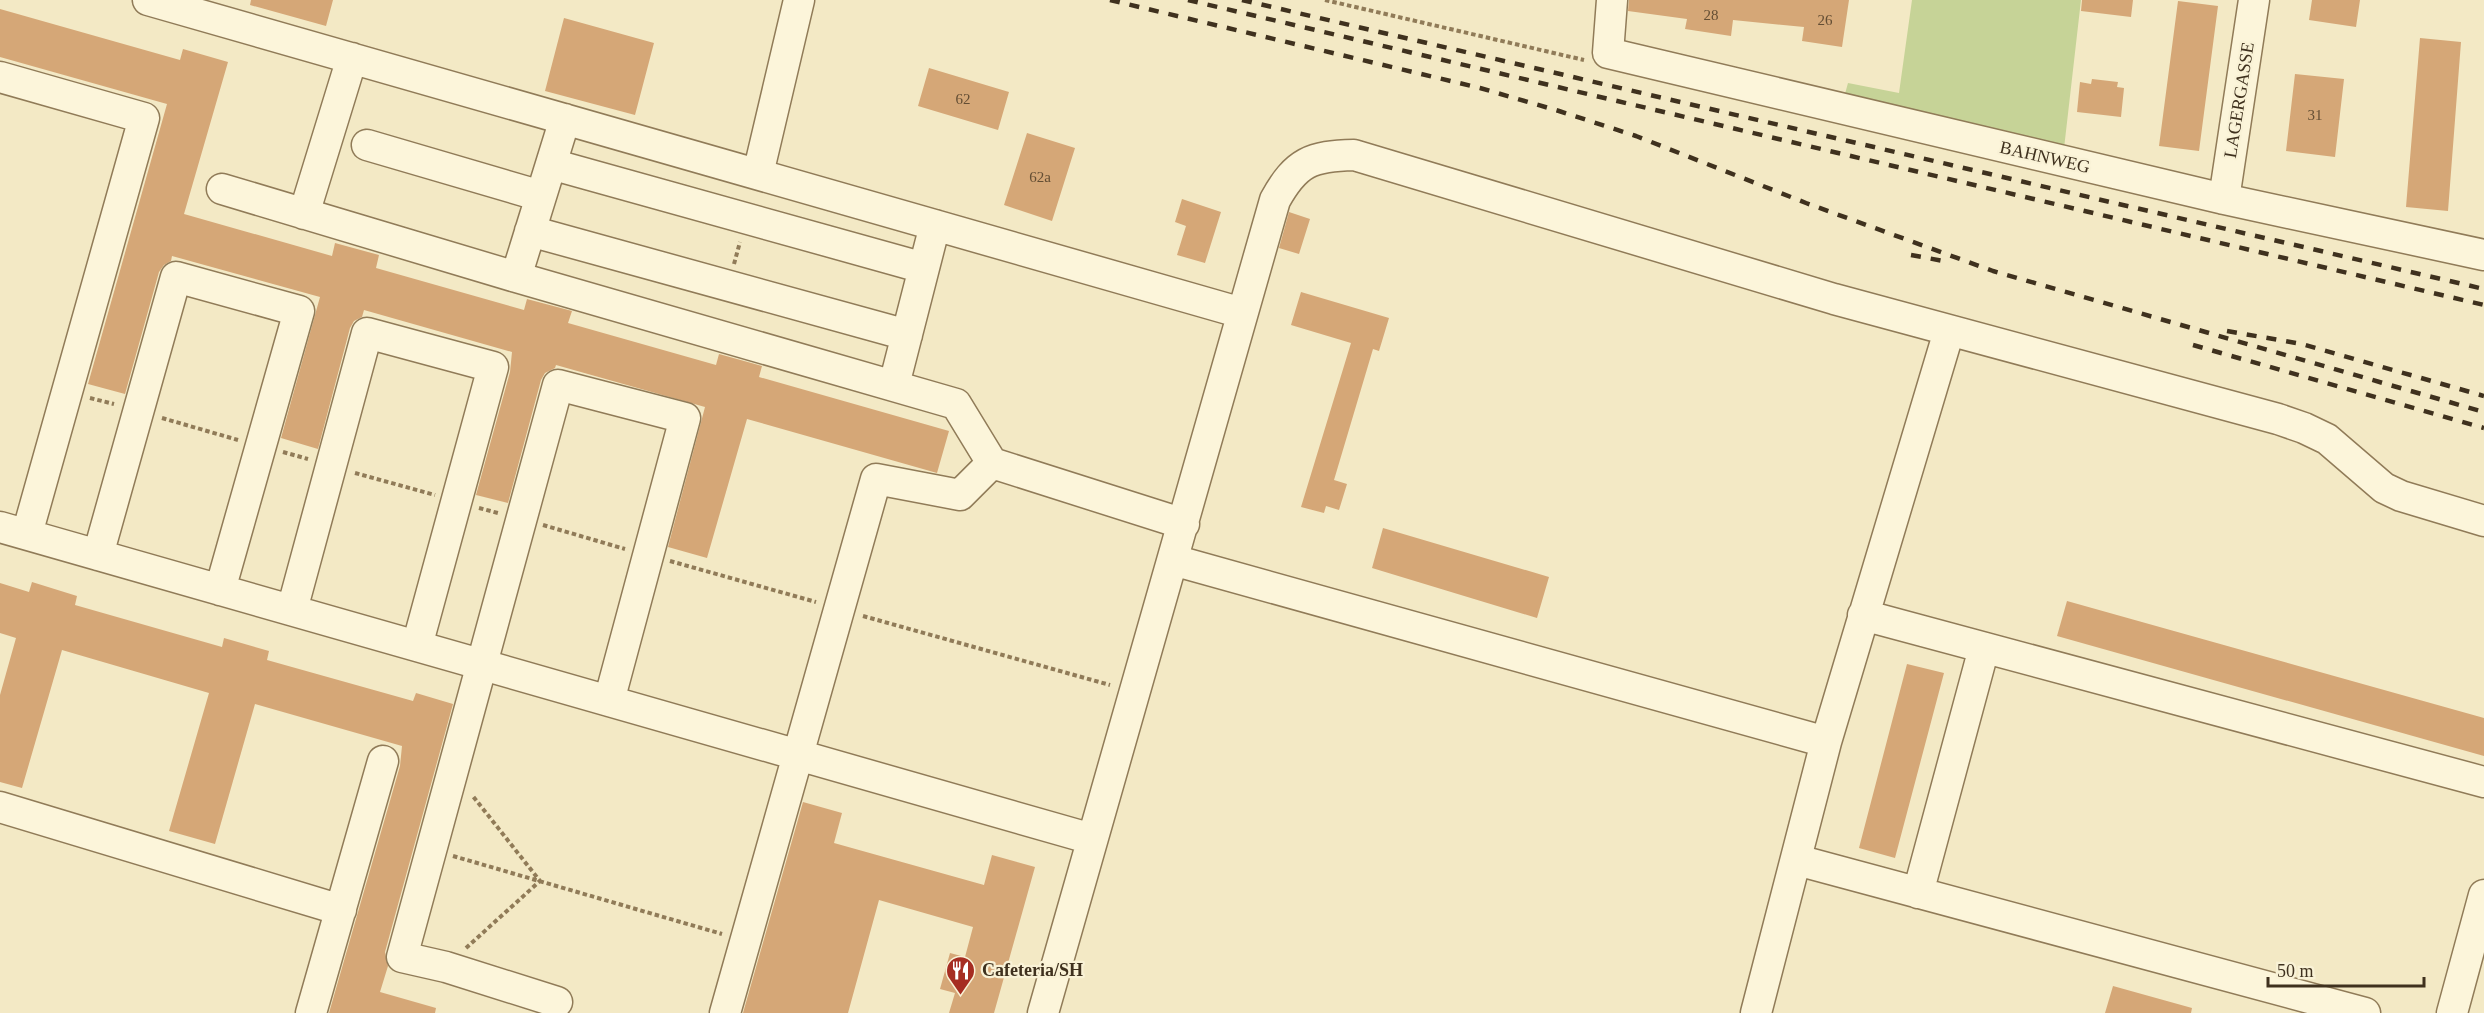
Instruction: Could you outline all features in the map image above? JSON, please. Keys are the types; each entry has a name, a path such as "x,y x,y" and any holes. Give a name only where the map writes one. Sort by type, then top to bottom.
{"street":[{"path":"148,0 1242,313"},
{"name":"BAHNWEG","path":"1612,0 1608,53 2224,199 2484,255"},
{"name":"LAGERGASSE","path":"2224,199 2254,0"},
{"path":"758,174 798,5"},
{"path":"304,214 352,58"},
{"path":"0,77 144,118 66,391 13,530 1092,839"},
{"path":"516,278 565,119"},
{"path":"367,145 541,196"},
{"path":"1043,1013 1275,200 1287,177 1304,164 1327,156 1354,155 1949,331 2304,428 2327,439 2384,488 2401,496 2484,521"},
{"path":"551,164 924,268"},
{"path":"222,189 516,278 956,404 992,463 1184,524"},
{"path":"894,385 935,225"},
{"path":"530,231 907,334"},
{"path":"98,555 176,277 298,311 220,590"},
{"path":"1756,1013 1826,742 1949,331"},
{"path":"292,610 367,333 493,367 417,646"},
{"path":"557,1002 446,967 402,957 484,665 558,385 685,418 609,701"},
{"path":"725,1013 876,479 960,495 992,463"},
{"path":"1173,560 1826,742"},
{"path":"1863,615 2484,782"},
{"path":"1918,893 1984,648"},
{"path":"311,1013 383,761"},
{"path":"0,807 341,910"},
{"path":"1797,860 2365,1013"},
{"path":"2452,1013 2484,895"}],"path":[{"path":"728,286 747,219"},
{"path":"66,391 1136,693"},
{"path":"454,772 540,881"},
{"path":"432,850 746,941"},
{"path":"446,967 540,881"}],"green space":[{"path":"1912,0 2081,0 2062,166 1840,112 1848,83 1899,93"}],"building":[{"path":"251,0 333,0 326,26 250,5"},
{"path":"1629,0 1849,0 1842,47 1802,41 1804,27 1733,20 1731,36 1685,29 1687,19 1628,11"},
{"path":"2082,0 2133,0 2131,17 2081,11"},
{"path":"2312,0 2360,0 2356,27 2309,20"},
{"path":"2178,1 2218,6 2199,151 2159,146"},
{"path":"0,9 180,60 183,49 228,62 184,214 332,256 335,243 379,255 376,268 524,310 527,299 572,311 568,323 716,365 719,354 762,366 759,377 949,431 937,473 747,419 707,558 668,547 705,407 556,365 555,368 545,373 541,380 508,503 476,495 510,372 512,352 364,310 362,317 354,321 350,328 318,449 281,438 320,297 172,256 171,261 159,272 125,394 88,384 167,104 0,57"},
{"path":"564,18 654,43 635,115 545,91"},
{"path":"2420,38 2461,42 2448,211 2406,207"},
{"path":"929,68 1009,92 998,130 918,106"},
{"path":"2295,74 2344,79 2335,157 2286,151"},
{"path":"2092,79 2118,82 2117,87 2124,88 2121,117 2077,112 2080,82 2091,84"},
{"path":"1027,133 1075,148 1052,221 1004,205"},
{"path":"1182,199 1221,212 1205,263 1177,255 1186,226 1175,222"},
{"path":"1289,212 1310,219 1299,254 1279,248"},
{"path":"1301,292 1389,318 1379,351 1373,349 1334,480 1347,484 1339,510 1326,506 1324,513 1301,507 1351,343 1291,325"},
{"path":"1383,528 1549,577 1537,618 1372,568"},
{"path":"32,582 77,596 75,605 222,647 224,638 269,651 267,660 413,701 416,693 453,704 385,952 388,966 380,992 436,1008 435,1013 329,1013 400,766 402,746 255,704 215,844 169,831 209,693 62,650 22,788 0,782 0,695 16,638 0,633 0,583 29,592"},
{"path":"2067,601 2484,718 2484,756 2057,636"},
{"path":"1907,664 1944,673 1895,858 1859,848"},
{"path":"803,802 842,813 834,843 984,885 992,855 1035,867 994,1013 949,1013 955,993 940,989 950,953 965,957 973,927 879,900 848,1013 743,1013"},
{"path":"2113,986 2192,1008 2191,1013 2105,1013"}],"railway":[{"path":"1110,0 1480,88 1559,111 1636,136 1806,203 1993,271 2484,412"},
{"path":"1188,0 2484,305"},
{"path":"1242,0 2484,289"},
{"path":"1911,255 1949,262"},
{"path":"2227,331 2302,344 2484,396"},
{"path":"2193,345 2484,428"}],"place":[{"name":"Cafeteria/SH","path":"961,996"}]}
